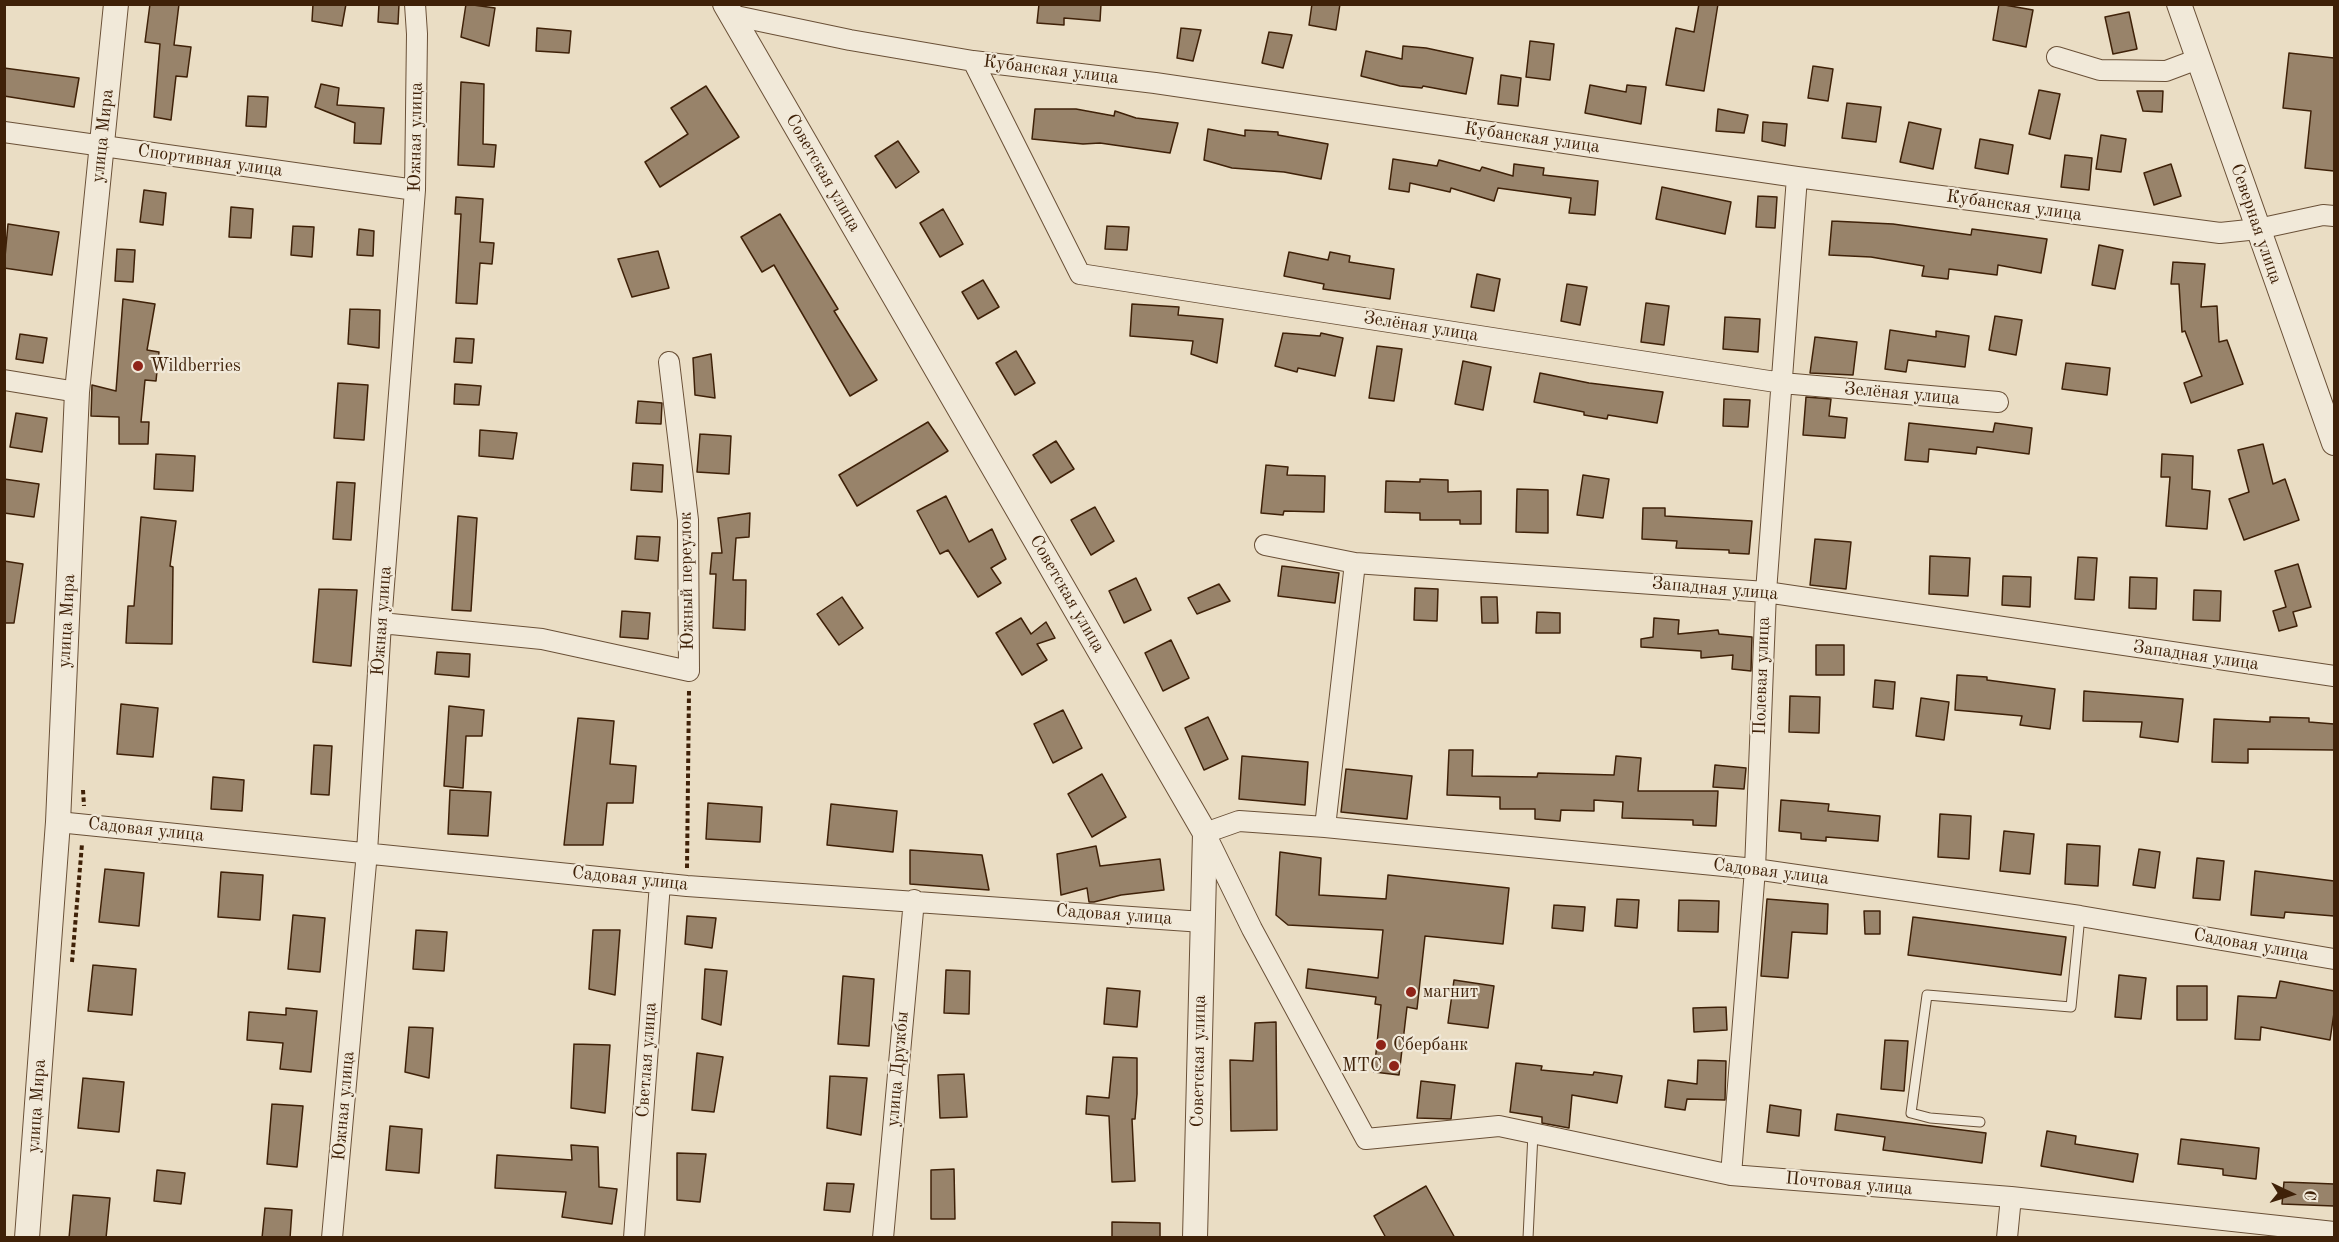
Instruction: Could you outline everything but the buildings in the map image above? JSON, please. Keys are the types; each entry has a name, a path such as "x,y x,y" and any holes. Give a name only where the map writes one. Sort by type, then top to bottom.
{"street":[{"name":"улица Мира","path":"27,1238 58,822 77,392 116,4"},
{"name":"Южная улица","path":"332,1238 367,852 381,622 416,189 417,34 415,4"},
{"name":"Северная улица","path":"2179,4 2334,443"},
{"name":"Кубанская улица","path":"728,10 850,40 973,61 1155,83 1797,177 2220,233 2258,229 2323,215 2334,216"},
{"name":"Советская улица","path":"728,10 1205,833 1195,1238"},
{"path":"2057,57 2100,70 2166,71 2198,59"},
{"name":"Зелёная улица","path":"973,61 1080,274 1782,383 1998,402"},
{"name":"Спортивная улица","path":"4,132 416,189"},
{"name":"Полевая улица","path":"1731,1175 1755,869 1766,592 1797,177"},
{"name":"Южный переулок","path":"381,622 542,639 689,671 688,520 669,362"},
{"path":"4,380 77,392"},
{"name":"Западная улица","path":"1265,545 1355,563 1766,592 2334,676"},
{"path":"1325,827 1355,563"},
{"name":"Садовая улица","path":"58,822 687,886 914,900 1203,922"},
{"name":"Садовая улица","path":"1205,833 1239,822 1325,827 1755,869 2080,916 2334,959"},
{"name":"Почтовая улица","path":"1205,833 1252,929 1366,1139 1499,1126 1731,1175 2011,1197 2334,1232"},
{"name":"Светлая улица","path":"634,1238 660,883"},
{"name":"улица Дружбы","path":"883,1238 914,900"},
{"path":"2007,1238 2011,1197"}],"lane":[{"path":"1980,1122 1930,1118 1911,1113 1927,994 2071,1007 2080,916"},
{"path":"1528,1238 1533,1133"}],"path":[{"path":"687,886 689,671"}],"place":[{"name":"Wildberries","path":"138,366"},
{"name":"магнит","path":"1411,992"},
{"name":"Сбербанк","path":"1381,1045"},
{"name":"МТС","path":"1394,1066"}]}
